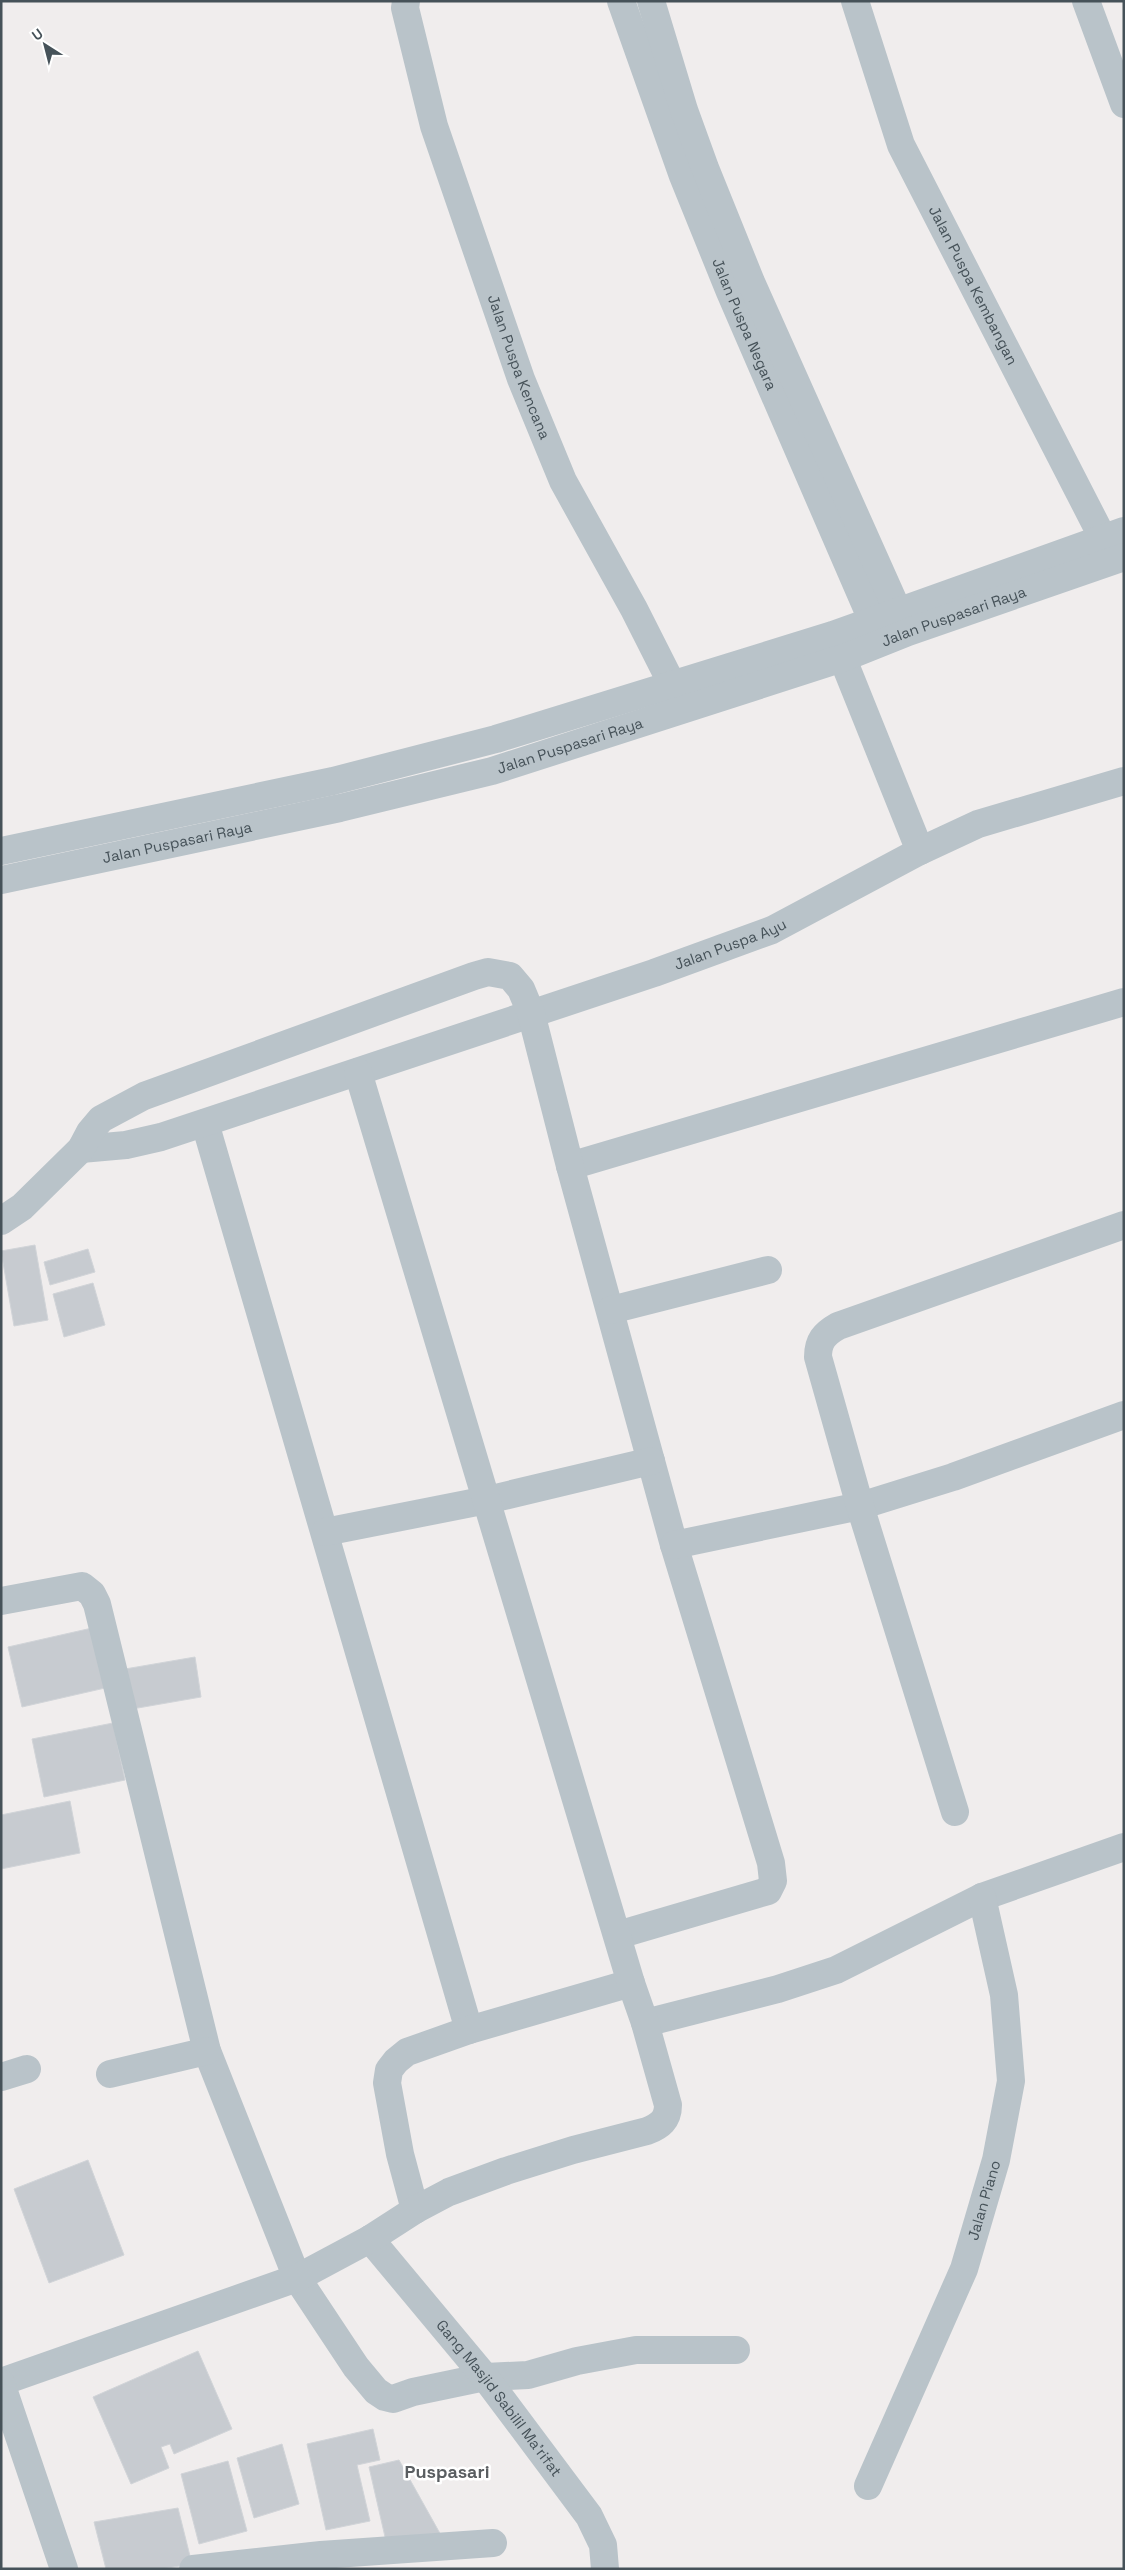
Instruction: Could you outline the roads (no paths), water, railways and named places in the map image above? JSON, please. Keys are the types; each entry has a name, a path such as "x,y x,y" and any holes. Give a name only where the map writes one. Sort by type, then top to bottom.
{"street":[{"name":"Jalan Puspa Kencana","path":"406,1 405,8 434,126 521,379 564,481 634,609 685,710"},
{"name":"Jalan Puspa Negara","path":"621,1 694,172 730,292 890,626"},
{"name":"Jalan Puspa Negara","path":"651,1 684,110 694,172"},
{"name":"Jalan Puspa Kembangan","path":"855,1 901,145 1116,547"},
{"path":"1086,1 1124,104"},
{"name":"Jalan Puspasari Raya","path":"1,880 340,808 482,773 685,710 890,626 1116,547"},
{"name":"Jalan Puspasari Raya","path":"1,851 333,781 496,739 672,685 838,647"},
{"path":"838,647 920,851"},
{"name":"Jalan Puspa Ayu","path":"81,1149 126,1145 205,1123 654,973 772,930 854,888 920,851 978,824 1124,781"},
{"path":"1,1220 22,1207 81,1149 90,1132 102,1119 144,1096 474,976 488,972 510,976 521,989 531,1013 570,1166 674,1544 771,1863 773,1881 768,1892 618,1935"},
{"path":"570,1166 1124,1002"},
{"path":"64,2569 1,2382 297,2278 370,2240 415,2210 449,2192 506,2171 658,2127 668,2113 668,2105 645,2023 631,1983 358,1072"},
{"path":"205,1123 469,2030"},
{"path":"955,1812 860,1506 818,1357 818,1345 822,1337 838,1326 1124,1225"},
{"path":"611,1310 768,1270"},
{"path":"674,1544 860,1506 953,1477 1124,1415"},
{"path":"325,1532 487,1500 651,1462"},
{"path":"1,1601 82,1586 92,1594 98,1604 206,2051 297,2278 356,2367 376,2391 385,2397 402,2398 413,2392 485,2376 528,2375 585,2359 636,2350 736,2350"},
{"path":"645,2023 778,1989 836,1970 982,1897 1124,1848"},
{"name":"Jalan Piano","path":"868,2486 964,2269 996,2160 1011,2081 1004,1996 982,1897"},
{"path":"415,2210 400,2154 387,2083 389,2070 407,2052 469,2030 631,1983"},
{"path":"110,2074 206,2051"},
{"path":"1,2077 27,2069"},
{"name":"Gang Masjid Sabilil Ma'rifat","path":"370,2240 485,2376 589,2516 603,2545 605,2569"},
{"path":"193,2569 321,2555 493,2543"}],"district":[{"name":"Puspasari","path":"447,2472"}]}
